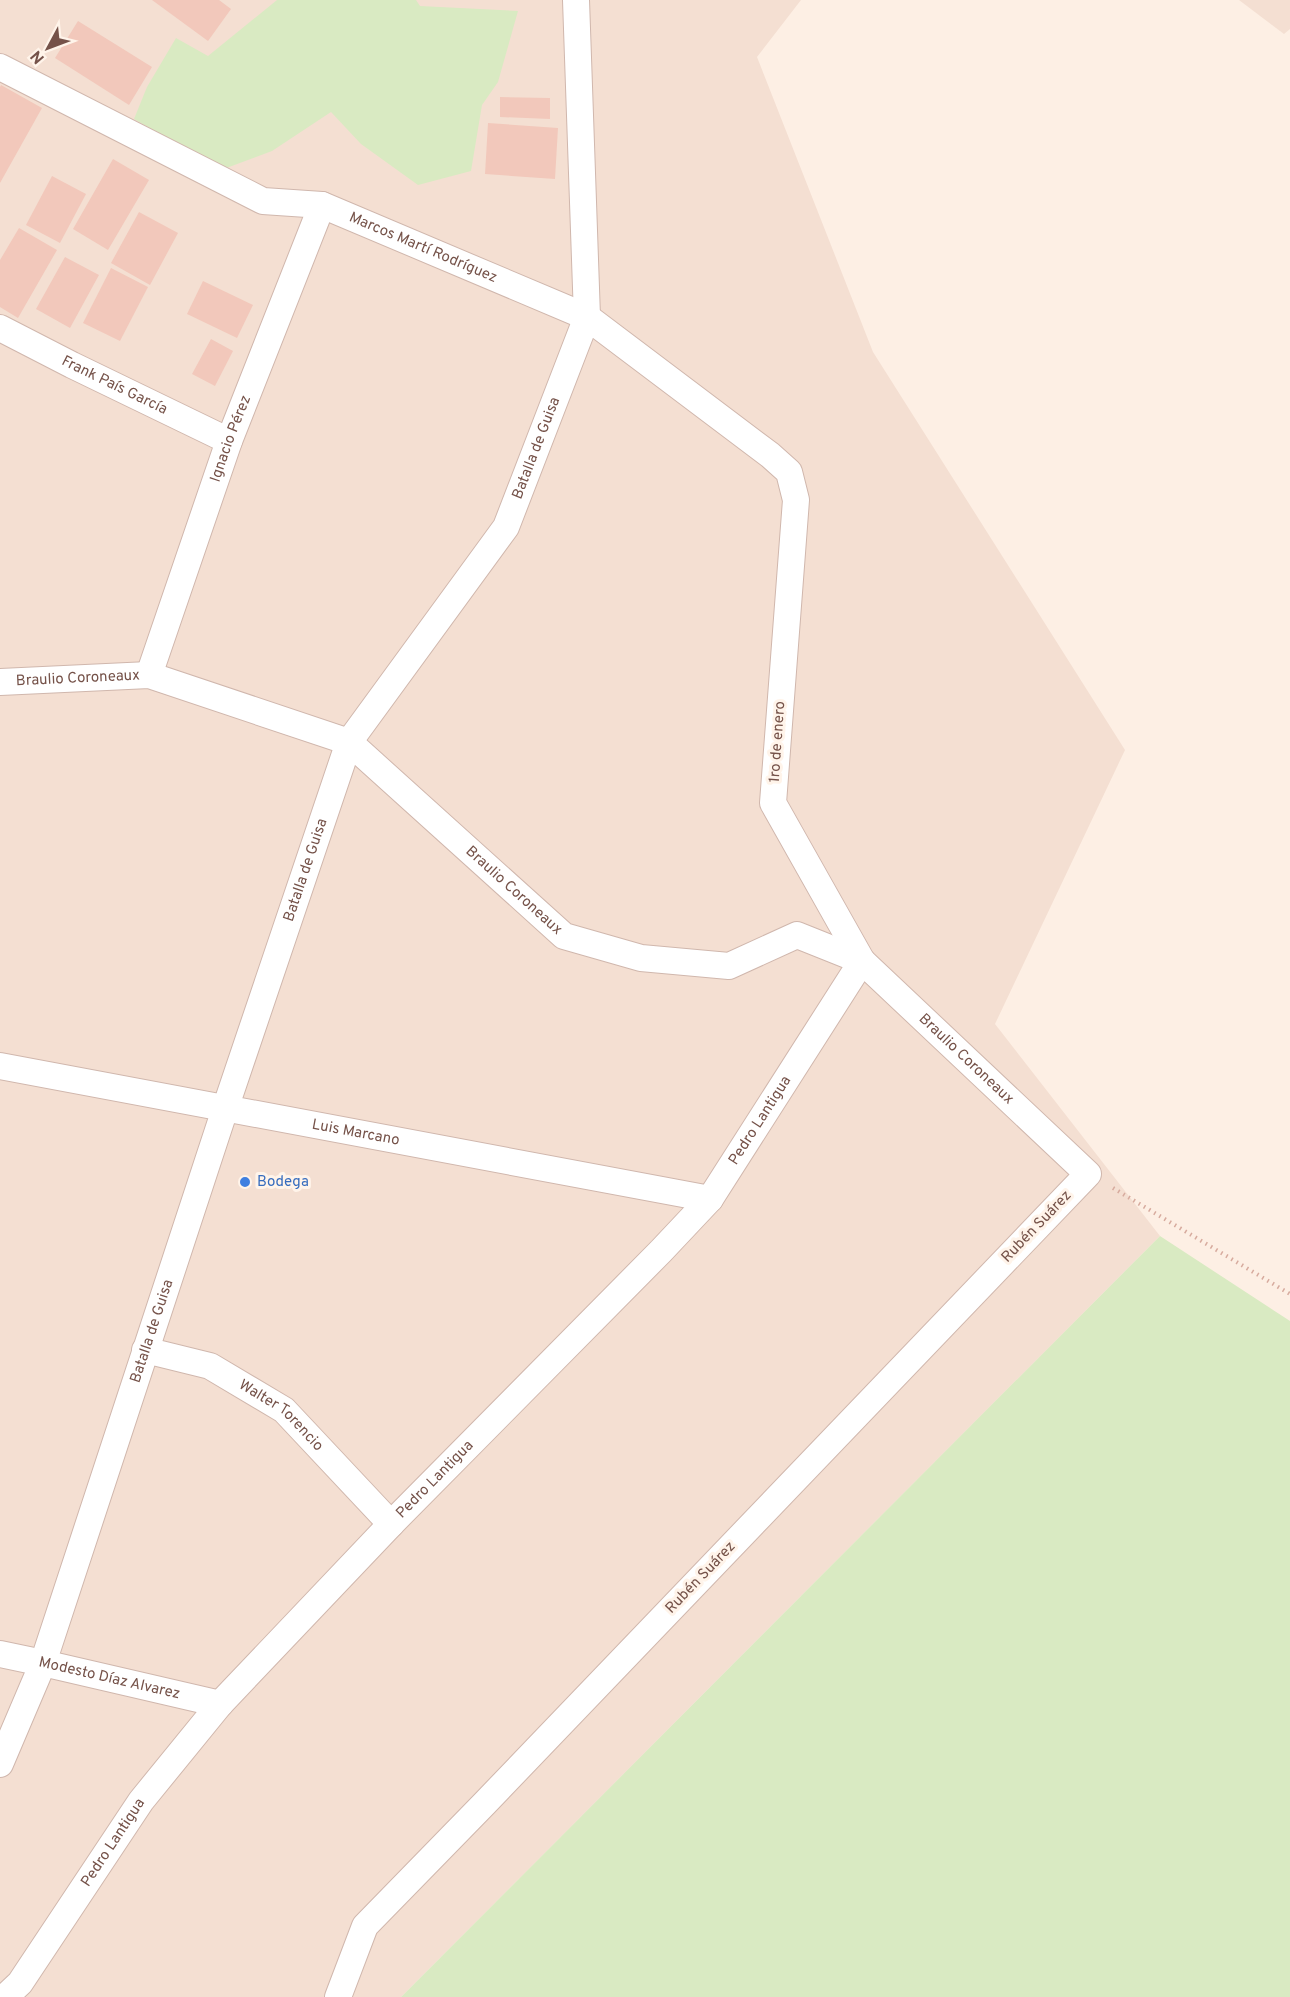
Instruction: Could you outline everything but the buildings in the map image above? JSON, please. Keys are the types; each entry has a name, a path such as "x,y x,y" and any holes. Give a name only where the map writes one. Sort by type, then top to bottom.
{"street":[{"name":"Batalla de Guisa","path":"0,1764 43,1662 225,1109 349,742 506,527 587,317 576,0"},
{"name":"Marcos Martí Rodríguez","path":"0,67 263,201 322,206 587,317 770,455 789,472 796,500"},
{"name":"Ignacio Pérez","path":"149,675 229,441 322,206"},
{"name":"Frank País García","path":"0,328 229,441"},
{"name":"1ro de enero","path":"796,500 773,803 862,961"},
{"name":"Braulio Coroneaux","path":"2,689 149,675 349,742 564,936 640,958 729,966 796,935 862,961 1089,1174"},
{"name":"Pedro Lantigua","path":"5,1997 20,1983 141,1801 220,1704 391,1524 710,1199 862,961"},
{"name":"Luis Marcano","path":"0,1066 710,1199"},
{"name":"Rubén Suárez","path":"338,1997 364,1926 1089,1174"},
{"name":"Walter Torencio","path":"145,1350 210,1366 284,1410 391,1524"},
{"name":"Modesto Díaz Alvarez","path":"0,1654 220,1704"}],"path":[{"path":"1089,1174 1290,1294"}],"shaded area":[{"path":"0,0 801,0 757,57 873,352 1125,750 995,1024 1160,1236 401,1997 0,1997"},
{"path":"1239,0 1290,0 1290,29 1284,34"}],"green space":[{"path":"277,0 416,0 420,6 518,11 498,82 482,105 471,171 418,185 361,144 331,112 272,151 221,170 134,119 147,87 176,38 208,56"},
{"path":"1160,1236 1290,1321 1290,1997 401,1997"}],"place":[{"name":"Bodega","path":"245,1182"}]}
